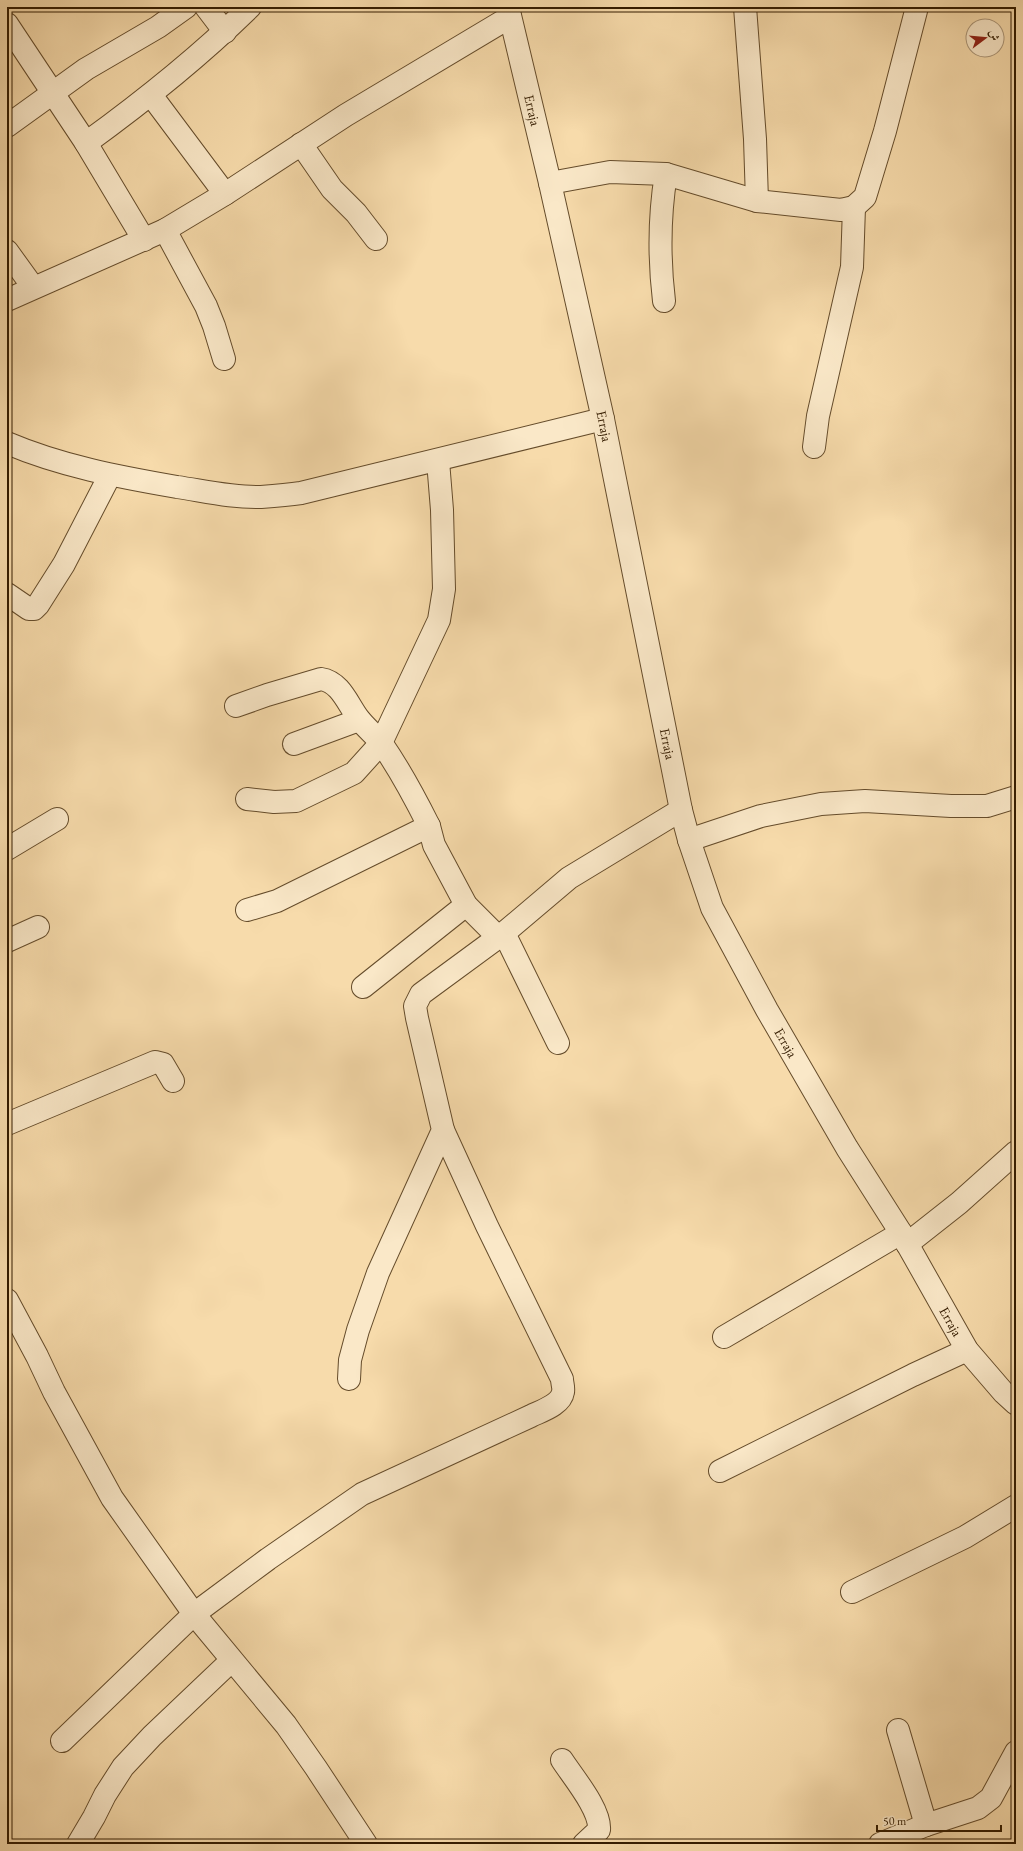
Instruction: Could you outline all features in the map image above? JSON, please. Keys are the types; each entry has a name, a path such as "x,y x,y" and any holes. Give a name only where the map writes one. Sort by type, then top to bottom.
{"street":[{"path":"7,126 103,57 158,27 186,7"},
{"path":"206,7 225,32"},
{"path":"86,143 151,95 225,32 250,7"},
{"path":"745,7 755,139 756,201"},
{"path":"550,182 610,172 666,174 756,201 841,210 854,207 865,197 885,131 917,7"},
{"path":"7,300 33,287 165,230 225,194 509,12"},
{"name":"Erraja","path":"509,12 550,182 603,419 681,810 689,840 712,908 767,1010 847,1148 904,1238 968,1350 1004,1393 1016,1404"},
{"path":"7,24 86,143 144,240"},
{"path":"151,95 225,194"},
{"path":"301,144 332,189 356,213 376,239"},
{"path":"664,301 660,263 662,198 666,174"},
{"path":"814,447 818,416 852,267 854,207"},
{"path":"165,230 206,306 224,359"},
{"path":"7,251 33,287"},
{"path":"7,442 31,453 110,475 218,494 260,497 300,493 438,461 603,419"},
{"path":"247,799 274,802 296,801 354,773 381,743 439,620 444,589 442,510 438,461"},
{"path":"7,594 29,609 38,605 64,564 110,475"},
{"path":"236,706 321,679 328,680 337,687 360,720 381,743 406,780 429,826 434,845 466,905 501,935 558,1043"},
{"path":"294,744 360,720"},
{"path":"689,840 761,816 821,804 865,801 951,806 987,806 1016,797"},
{"path":"62,1741 194,1614 268,1558 362,1494 552,1406 560,1399 564,1392 562,1379 487,1226 443,1130 427,1065 415,1006 421,994 426,989 501,935 569,878 681,810"},
{"path":"7,848 57,819"},
{"path":"246,910 277,901 429,826"},
{"path":"363,986 466,905"},
{"path":"7,941 38,927"},
{"path":"7,1124 155,1062 163,1064 173,1081"},
{"path":"349,1379 350,1360 358,1330 378,1273 443,1130"},
{"path":"724,1337 904,1238 959,1203 1016,1152"},
{"path":"7,1300 37,1356 54,1392 112,1498 194,1614 231,1661 286,1725 366,1844"},
{"path":"720,1471 913,1375 968,1350"},
{"path":"852,1592 965,1537 1016,1506"},
{"path":"78,1844 105,1795 123,1767 152,1736 231,1661"},
{"path":"898,1730 926,1825"},
{"path":"880,1844 901,1840 926,1825 978,1808 991,1798 1016,1752"},
{"path":"562,1760 595,1810 600,1822 599,1830 584,1844"}]}
